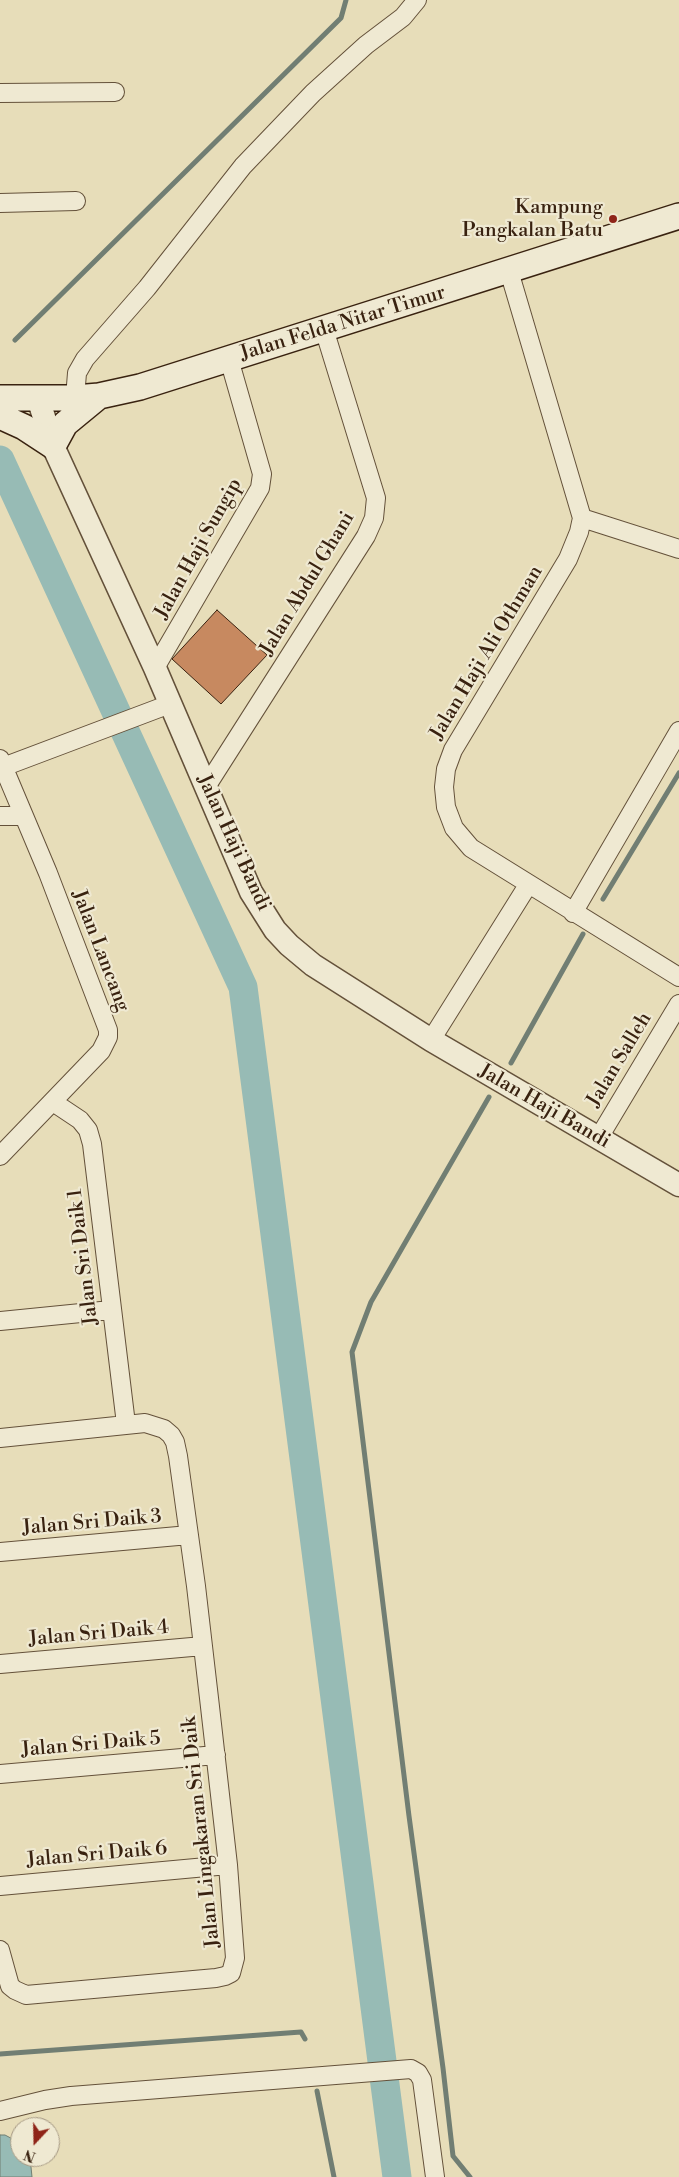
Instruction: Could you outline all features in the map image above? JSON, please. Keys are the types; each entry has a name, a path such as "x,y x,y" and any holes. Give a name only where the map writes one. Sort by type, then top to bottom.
{"main road":[{"name":"Jalan Felda Nitar Timur","path":"0,398 75,398 100,396 140,387 679,216"},
{"path":"0,416 24,427 53,446 65,424 100,396"}],"street":[{"path":"75,398 77,373 85,359 147,288 243,166 313,93 366,45 403,17 417,0"},
{"path":"0,93 115,92"},
{"path":"0,203 76,201"},
{"path":"509,271 582,518 679,549"},
{"name":"Jalan Abdul Ghani","path":"206,787 366,536 374,518 376,498 324,329"},
{"name":"Jalan Haji Sungip","path":"154,668 260,488 262,474 229,359"},
{"name":"Jalan Haji Bandi","path":"38,398 53,446 170,704 251,892 264,915 280,935 313,966 431,1040 598,1139 677,1181"},
{"name":"Jalan Haji Ali Othman","path":"582,518 579,532 568,559 452,750 446,769 444,787 446,808 454,828 470,848 679,977"},
{"path":"2,763 170,704"},
{"path":"573,913 679,731"},
{"name":"Jalan Lancang","path":"0,1156 102,1051 108,1037 108,1030 48,873 2,763"},
{"path":"0,816 23,816"},
{"path":"431,1040 528,885"},
{"name":"Jalan Salleh","path":"598,1139 679,1004"},
{"name":"Jalan Sri Daik 1","path":"53,1102 80,1120 88,1130 90,1137 126,1424"},
{"path":"0,1321 111,1310"},
{"name":"Jalan Lingakaran Sri Daik","path":"0,1950 10,1986 14,1990 26,1994 226,1976 231,1972 235,1958 228,1865 216,1755 178,1456 171,1435 164,1429 145,1423 126,1424"},
{"path":"0,1438 126,1424"},
{"name":"Jalan Sri Daik 3","path":"0,1552 189,1535"},
{"name":"Jalan Sri Daik 4","path":"0,1664 203,1646"},
{"name":"Jalan Sri Daik 5","path":"0,1774 216,1755"},
{"name":"Jalan Sri Daik 6","path":"0,1886 228,1865"},
{"path":"0,2111 45,2100 72,2096 411,2069 418,2073 422,2080 435,2177"}],"water":[{"path":"0,2135 5,2135 10,2138 10,2167 31,2167 32,2177 0,2177"}],"building":[{"path":"217,610 267,655 221,704 172,659"}],"waterway":[{"path":"15,340 341,18 346,0"},
{"path":"0,460 243,987 397,2177"},
{"path":"603,899 679,773"},
{"path":"511,1063 583,934"},
{"path":"470,2177 453,2156 352,1352 371,1302 489,1097"},
{"path":"0,2054 301,2032 305,2039"},
{"path":"317,2091 334,2177"}],"place":[{"name":"Kampung Pangkalan Batu","path":"613,219"}]}
